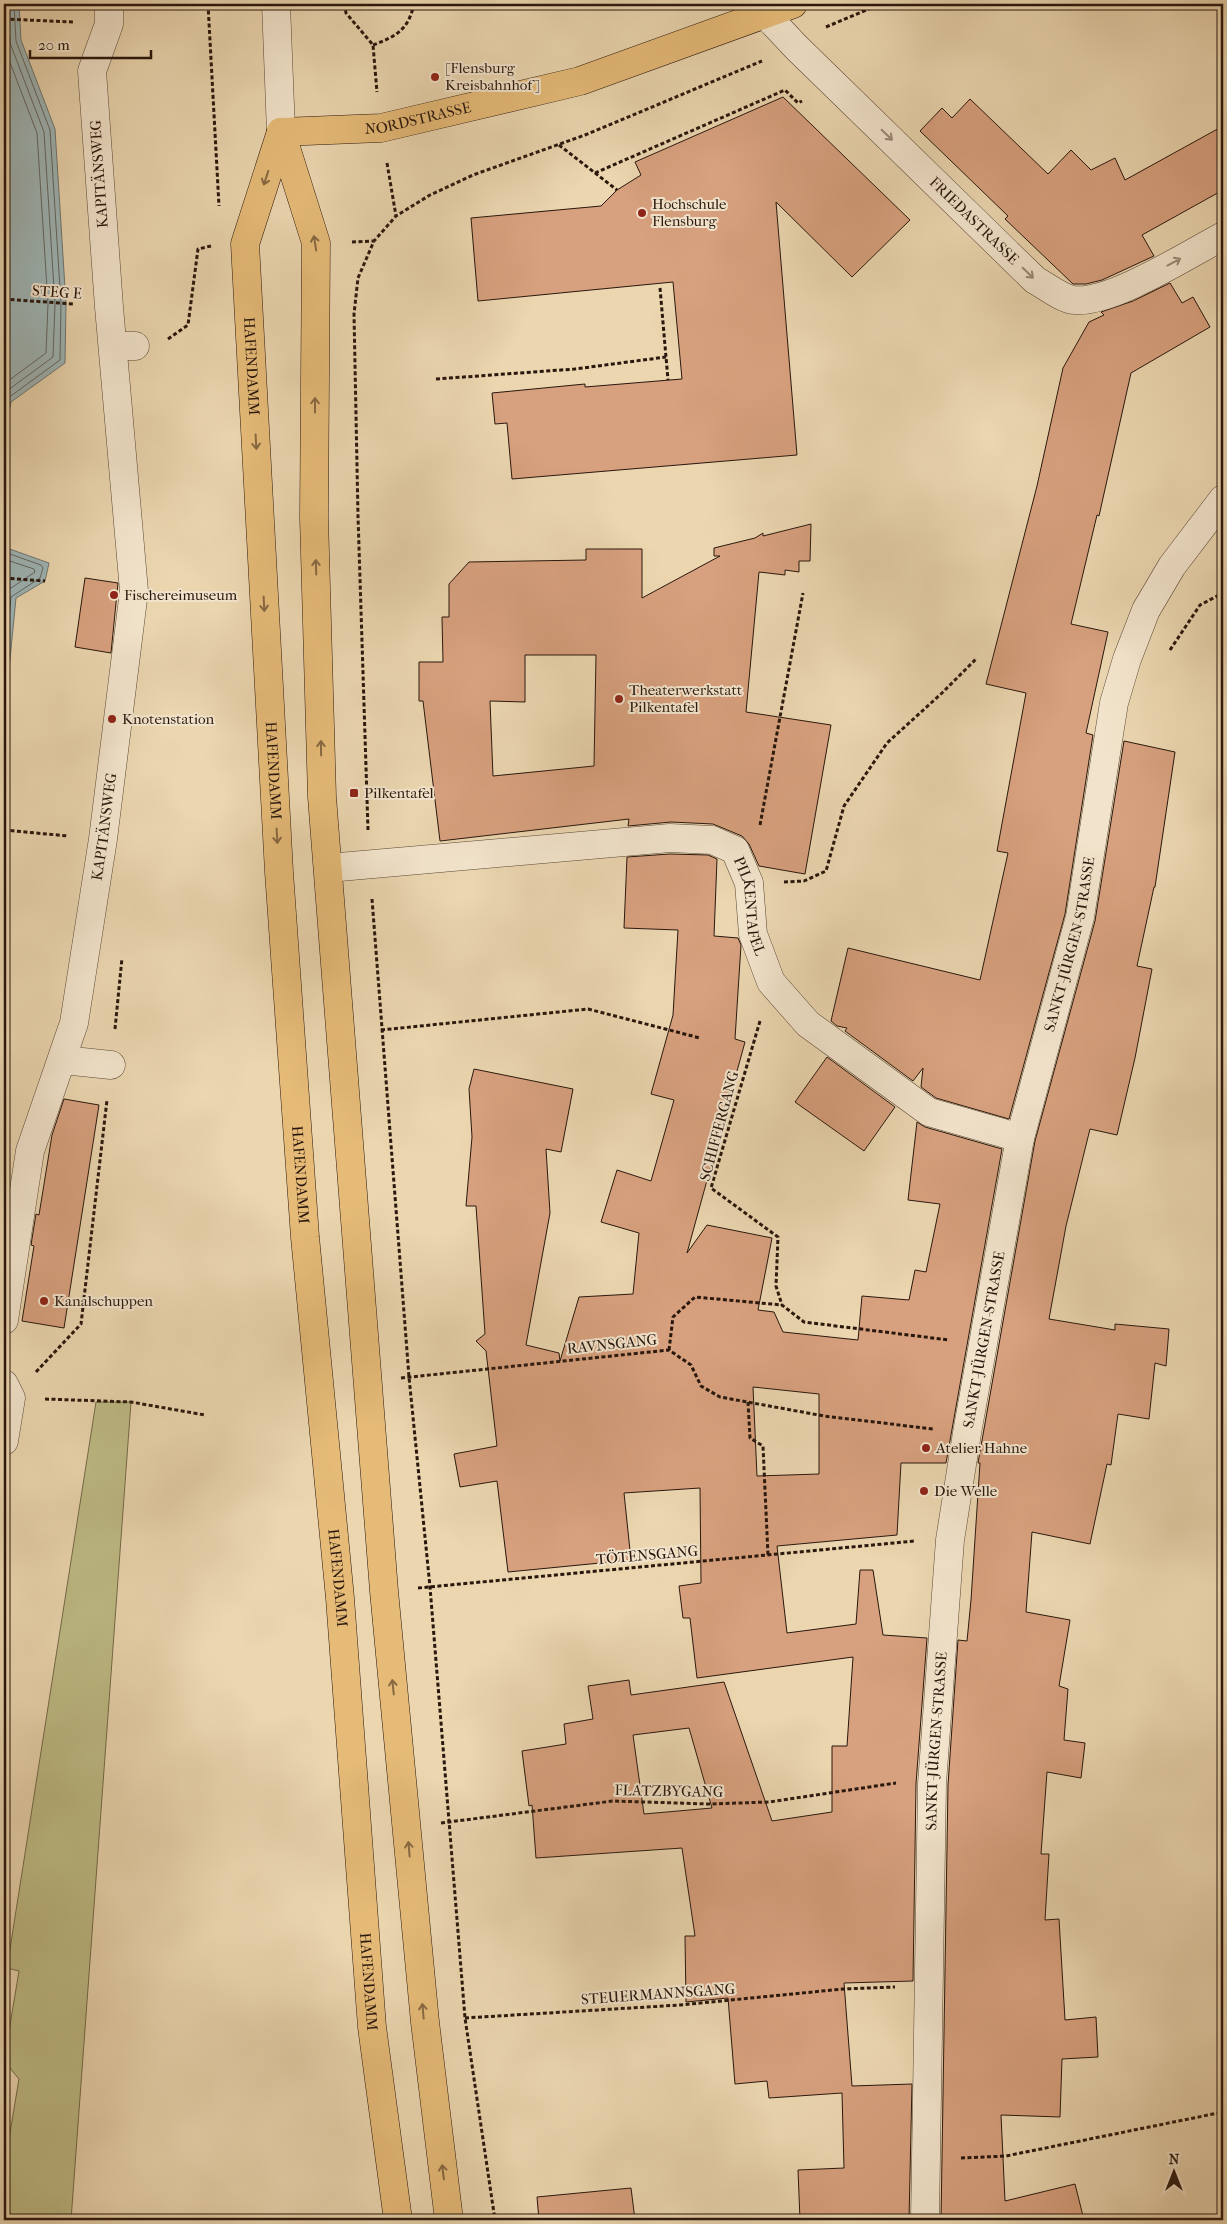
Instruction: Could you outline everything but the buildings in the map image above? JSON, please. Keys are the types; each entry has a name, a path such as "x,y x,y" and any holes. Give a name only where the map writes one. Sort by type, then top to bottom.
{"main road":[{"name":"NORDSTRASSE","path":"282,132 381,128 580,81 793,4"},
{"name":"HAFENDAMM","path":"282,132 316,243 314,518 322,797 366,1382 384,1591 424,2022 449,2220"},
{"name":"HAFENDAMM","path":"282,132 245,244 278,852 305,1237 340,1598 372,2027 398,2220"}],"street":[{"name":"HAFENDAMM","path":"276,4 282,132"},
{"name":"KAPITÄNSWEG","path":"4,1320 30,1151 74,1024 144,591 124,346 109,307 92,71 109,14"},
{"name":"FRIEDASTRASSE","path":"765,14 796,47 1035,280 1071,300 1096,299 1119,291 1223,236"},
{"name":"SANKT-JÜRGEN-STRASSE","path":"925,2220 932,1784 950,1540 967,1434 1020,1138 1080,917 1114,703 1127,659 1146,610 1167,574 1223,499"},
{"name":"PILKENTAFEL","path":"328,868 670,838 712,840 736,850 749,883 753,934 771,982 808,1024 929,1112 1020,1138"},
{"path":"63,1060 111,1065"},
{"path":"4,1441 8,1391"}],"path":[{"path":"208,4 219,214"},
{"path":"344,4 346,13 373,45 381,128 396,216"},
{"path":"373,45 396,36 410,19 414,4"},
{"path":"495,2220 465,2018 430,1587 409,1377 369,865 358,526 354,314 358,278 374,241 396,216 430,195 473,175 559,145 796,47 832,23 881,4"},
{"path":"4,19 109,14"},
{"path":"595,173 785,90 798,103 843,93"},
{"path":"559,145 617,190"},
{"path":"660,288 668,380"},
{"name":"STEG E","path":"4,299 109,307"},
{"path":"436,379 574,369 666,357"},
{"path":"4,578 45,581"},
{"path":"736,850 759,828 802,593"},
{"path":"1127,659 1160,667 1200,605 1223,593"},
{"path":"749,883 804,881 826,871 844,806 887,743 977,658"},
{"path":"4,830 103,839"},
{"name":"SCHIFFERGANG","path":"771,982 711,1188 778,1237 776,1286 782,1305"},
{"path":"340,1034 588,1009 700,1038"},
{"path":"669,1350 673,1318 695,1297 782,1305 804,1322 946,1340"},
{"name":"RAVNSGANG","path":"366,1382 669,1350 691,1365 701,1386 720,1397 824,1416 928,1428"},
{"path":"8,1391 131,1402 206,1415"},
{"path":"748,1402 750,1438 763,1446 768,1555"},
{"name":"TÖTENSGANG","path":"384,1591 913,1541"},
{"name":"FLATZBYGANG","path":"407,1825 450,1823 613,1801 709,1804 769,1802 894,1783 932,1784"},
{"name":"STEUERMANNSGANG","path":"424,2022 680,2005 843,1988 892,1987"},
{"path":"958,2158 1006,2156 1223,2112"}],"shaded area":[{"path":"96,1402 131,1402 71,2220 4,2220 4,2169 19,2079 4,2061 19,1971 7,1968"}],"water":[{"path":"4,4 19,4 21,40 55,129 66,304 65,363 11,402 4,436"},
{"path":"4,547 49,563 45,581 16,598 4,720"}],"place":[{"name":"[Flensburg Kreisbahnhof]","path":"435,77"},
{"name":"Hochschule Flensburg","path":"642,213"},
{"name":"Fischereimuseum","path":"114,595"},
{"name":"Theaterwerkstatt Pilkentafel","path":"619,699"},
{"name":"Knotenstation","path":"112,719"},
{"name":"Pilkentafel","path":"354,793"},
{"name":"Kanalschuppen","path":"44,1301"},
{"name":"Atelier Hahne","path":"926,1448"},
{"name":"Die Welle","path":"924,1491"}]}
